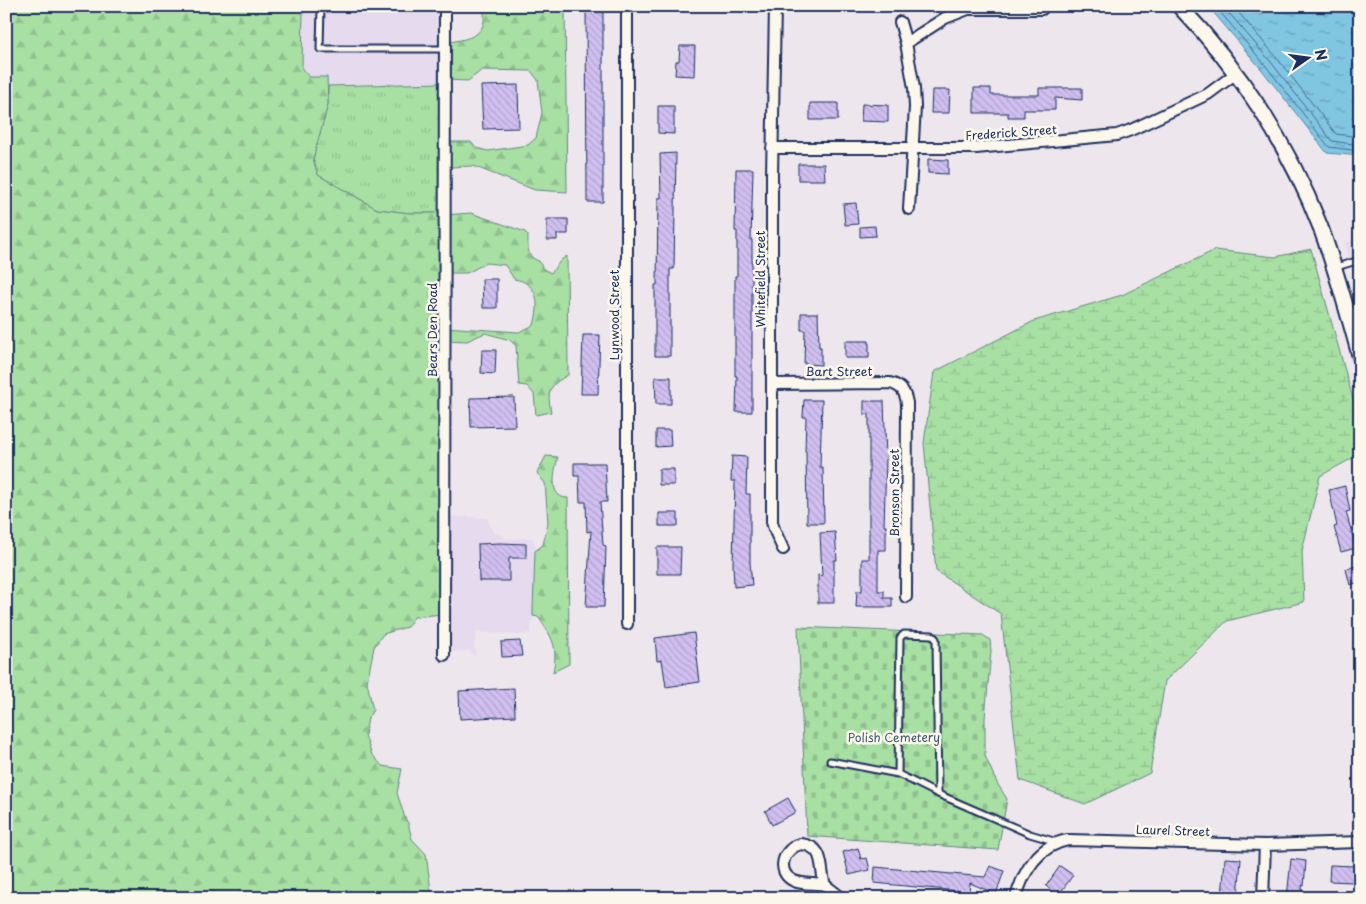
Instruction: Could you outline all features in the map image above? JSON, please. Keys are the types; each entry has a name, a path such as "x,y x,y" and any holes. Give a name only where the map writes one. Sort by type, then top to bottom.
{"main road":[{"path":"1179,6 1205,35 1235,74 1264,116 1292,167 1319,225 1334,267 1360,357"}],"street":[{"name":"Bears Den Road","path":"444,655 445,6"},
{"name":"Lynwood Street","path":"627,6 627,624"},
{"name":"Whitefield Street","path":"775,6 772,148 772,522 783,549"},
{"path":"906,43 945,18 968,9 1042,10"},
{"path":"900,22 906,43 914,88 915,107 909,209"},
{"name":"Frederick Street","path":"772,148 986,148 1124,134 1208,94 1235,74"},
{"name":"Bart Street","path":"773,384 890,383 903,389"},
{"name":"Bronson Street","path":"903,389 906,403 906,597"},
{"name":"Laurel Street","path":"1057,842 1080,840 1265,845 1360,842"},
{"path":"1016,898 1024,874 1046,848 1057,842"},
{"path":"825,886 821,858 814,848 801,844 789,849 783,860 785,872 789,877 800,883 825,886 842,898"},
{"path":"1263,898 1265,845"}],"lane":[{"path":"321,6 320,49 445,49"},
{"path":"1334,267 1360,260"},
{"path":"898,774 900,638 904,634 932,635 936,639 938,794"},
{"path":"830,761 898,774 938,794 1030,834 1057,842"}],"shaded area":[{"path":"303,6 442,6 443,83 328,86 326,77 309,77 302,69"},
{"path":"1360,239 1360,296 1345,243"},
{"path":"446,516 487,518 494,534 503,535 505,539 532,538 536,547 533,616 530,633 519,635 477,632 474,645 476,657 470,651 444,652"}],"green space":[{"path":"6,6 303,6 302,69 309,77 327,77 328,104 313,159 318,175 377,209 410,213 442,213 444,215 471,213 525,232 528,235 530,254 539,261 543,269 551,273 561,260 567,256 568,375 556,382 550,390 551,412 536,415 534,394 527,386 519,385 516,346 510,340 485,333 467,341 443,340 442,614 414,617 407,627 383,634 374,647 367,682 373,710 368,718 365,735 371,753 382,766 402,769 397,793 412,839 426,854 432,898 6,898","holes":["486,263 505,265 514,279 529,285 536,296 537,310 534,325 519,332 444,327 444,273 467,273"]},
{"path":"483,6 565,6 567,192 535,190 473,166 450,167 449,142 471,142 476,148 488,151 528,145 536,138 542,113 538,80 531,71 482,70 468,81 448,80 443,43 468,38 480,31 484,17"},
{"path":"442,83 442,213 410,213 377,209 318,175 313,159 328,104 328,86"},
{"path":"1311,249 1360,424 1360,454 1320,476 1302,551 1304,602 1227,621 1165,681 1150,773 1085,804 1020,780 1001,614 936,571 924,443 934,372 1034,321 1122,295 1215,250 1275,257"},
{"path":"546,456 558,457 554,475 555,488 561,497 568,498 569,664 553,672 555,655 551,637 538,617 533,616 535,551 543,545 548,522 545,483 537,473"},
{"name":"Polish Cemetery","path":"798,627 983,635 990,640 991,651 985,718 985,756 997,783 1007,799 998,850 807,836"}],"water":[{"path":"1208,6 1360,6 1360,156 1327,153 1262,70"}],"building":[{"path":"586,6 603,6 603,202 587,202"},
{"path":"680,46 695,46 694,76 675,75 676,61 679,61"},
{"path":"518,85 519,128 483,129 481,86"},
{"path":"974,88 991,88 991,95 1039,95 1039,88 1082,88 1082,100 1055,98 1055,110 1024,110 1024,117 1008,117 1008,113 974,113"},
{"path":"932,90 950,90 949,113 931,113"},
{"path":"810,103 838,103 838,120 810,120"},
{"path":"862,104 888,105 888,122 861,121"},
{"path":"658,106 674,106 674,134 658,133"},
{"path":"676,153 674,269 670,269 670,356 655,356 658,198 661,198 660,154"},
{"path":"928,159 948,160 948,174 928,173"},
{"path":"798,164 824,164 825,180 798,180"},
{"path":"736,169 753,169 751,240 752,412 736,412"},
{"path":"856,203 858,224 845,225 843,204"},
{"path":"547,219 568,219 568,234 557,234 557,240 547,240"},
{"path":"875,226 876,236 860,237 860,227"},
{"path":"482,279 497,279 497,308 483,308"},
{"path":"801,313 818,313 821,365 804,364 805,330 801,330"},
{"path":"583,335 600,335 598,394 581,394"},
{"path":"845,341 869,341 869,358 845,358"},
{"path":"482,350 496,350 495,374 481,373"},
{"path":"655,377 671,377 671,404 656,404"},
{"path":"514,397 515,426 471,427 470,398"},
{"path":"804,400 822,400 820,467 823,467 824,523 807,523 806,417 803,417"},
{"path":"864,401 884,401 886,459 884,526 886,526 886,550 878,550 878,591 884,591 884,598 892,598 892,607 856,607 857,591 862,591 862,559 869,559 869,414 864,414"},
{"path":"656,430 670,430 671,446 656,447"},
{"path":"732,456 747,457 746,494 750,494 750,563 752,585 734,587 735,481 731,481"},
{"path":"574,463 605,463 607,502 600,502 603,545 606,546 604,607 586,607 591,531 587,532 586,502 580,502 579,476 574,476"},
{"path":"659,469 674,469 674,485 659,485"},
{"path":"1345,486 1350,511 1346,512 1356,548 1341,552 1334,527 1337,526 1329,490"},
{"path":"659,513 678,513 678,526 659,526"},
{"path":"835,532 837,560 834,560 834,603 818,603 818,575 822,576 820,533"},
{"path":"478,544 526,544 526,558 509,558 509,581 479,581"},
{"path":"657,547 681,547 680,574 657,574"},
{"path":"1360,565 1360,582 1350,585 1346,569"},
{"path":"694,633 700,682 666,687 662,660 657,661 655,638"},
{"path":"520,641 522,656 502,657 501,642"},
{"path":"514,688 515,716 460,719 459,691"},
{"path":"788,798 796,812 772,825 765,811"},
{"path":"858,848 861,859 867,858 870,870 849,875 843,852"},
{"path":"1225,858 1241,859 1238,898 1222,898"},
{"path":"1291,859 1306,861 1304,886 1302,885 1303,898 1287,898"},
{"path":"1330,865 1354,866 1353,882 1329,881"},
{"path":"990,866 1004,871 996,894 970,883 969,892 874,883 875,867 985,877"},
{"path":"1060,866 1073,875 1058,896 1046,886"}]}
